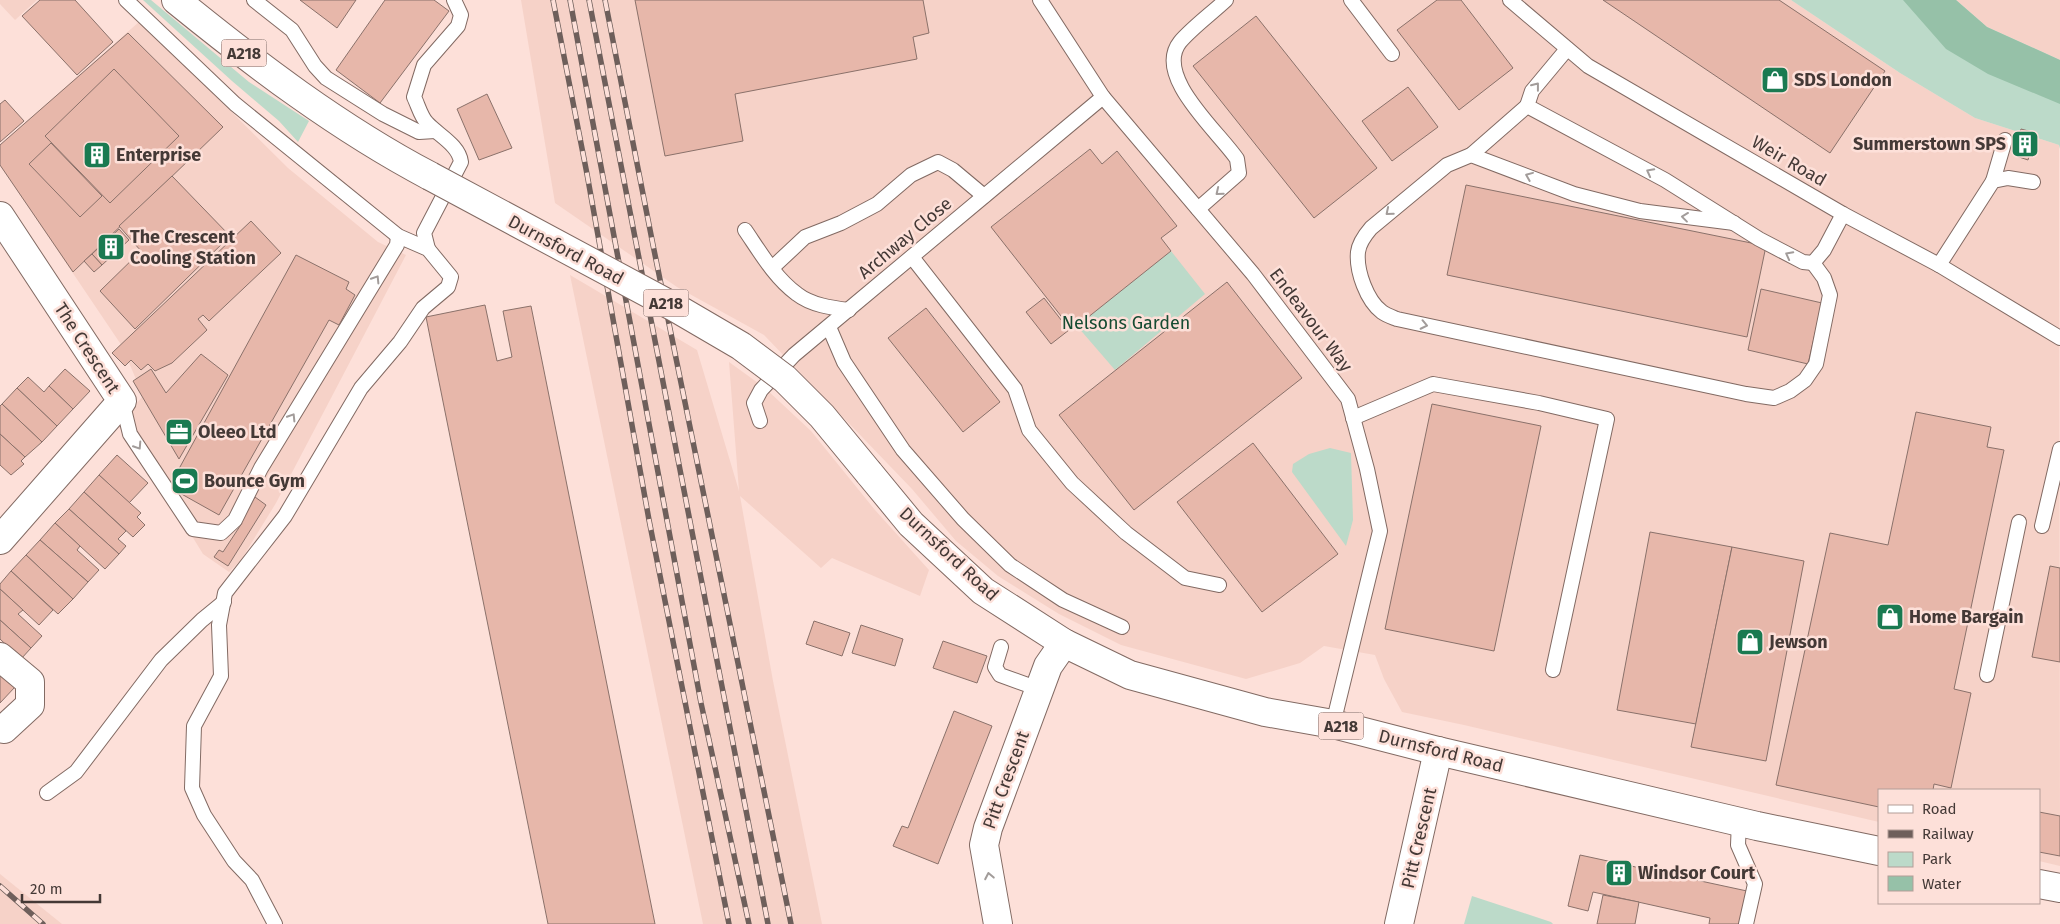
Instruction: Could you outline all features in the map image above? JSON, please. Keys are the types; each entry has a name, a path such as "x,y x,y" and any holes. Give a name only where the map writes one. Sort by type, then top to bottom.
{"main road":[{"name":"Durnsford Road","path":"176,0 314,104 401,161 676,308 741,346 786,379 816,410 910,524 983,591 1064,643 1130,675 1265,712 1334,724 1438,752 1738,821 1878,851"},
{"name":"The Crescent","path":"0,216 122,401 0,540"},
{"name":"Pitt Crescent","path":"998,924 984,845 988,828 1048,666 1064,643"},
{"path":"0,657 30,682 30,705 4,729"},
{"name":"Pitt Crescent","path":"1399,924 1438,752"},
{"path":"2040,884 2060,888"}],"lane":[{"path":"126,0 235,104 398,236 428,249 451,276 448,287 423,308 400,342 361,388 285,516 225,593 219,625 221,676 194,726 192,788 204,815 234,861 252,880 275,924"},
{"path":"254,0 292,30 315,66 326,78 384,114 419,132 435,131"},
{"path":"428,249 424,233 461,162 460,156 425,122 414,97 424,65 458,26 461,15 454,0"},
{"name":"Endeavour Way","path":"1040,0 1102,97 1253,274 1348,399 1367,469 1380,531 1334,724"},
{"path":"1198,209 1239,173 1237,159 1182,90 1174,74 1173,56 1180,43 1226,0"},
{"path":"1351,0 1392,54"},
{"name":"Weir Road","path":"1510,0 1588,66 1843,214 1939,265 2060,338"},
{"path":"1527,106 1665,180 1759,239 1803,262 1813,263 1824,278 1830,295 1816,364 1805,380 1790,391 1774,398 1746,394 1397,319 1383,313 1373,303 1359,270 1358,252 1363,238 1371,228 1447,165 1472,155 1527,106 1532,91 1567,49"},
{"name":"Archway Close","path":"760,421 754,403 761,390 794,355 1102,97"},
{"path":"1939,265 1993,181 2005,140"},
{"path":"1472,155 1574,194 1640,211 1734,223"},
{"path":"772,268 805,237 841,223 877,204 911,175 938,162 953,170 984,196"},
{"path":"1993,181 2008,178 2033,182"},
{"path":"1813,263 1824,250 1843,214"},
{"path":"745,230 772,268 798,295 826,307 849,310"},
{"path":"122,401 130,434 193,530 221,533 235,520 261,468 397,245 398,236"},
{"path":"912,257 1015,389 1029,430 1072,483 1126,533 1184,578 1219,585"},
{"path":"828,327 844,362 903,450 963,519 1010,565 1062,600 1122,627"},
{"path":"1353,418 1433,384 1539,403 1607,419 1553,670"},
{"path":"2042,526 2060,449"},
{"path":"1987,675 2019,522"},
{"path":"47,793 76,772 160,660 224,602"},
{"path":"1001,647 994,667 1000,675 1040,689"},
{"path":"1738,821 1738,845 1755,884 1746,924"}],"shaded area":[{"path":"0,0 37,0 15,20 0,4"},
{"path":"521,0 1791,0 1900,73 1975,118 2059,145 2060,866 2040,861 2040,789 1878,789 1878,822 1402,712 1384,679 1375,655 1324,646 1300,663 1246,679 1121,645 1059,614 998,576 956,541 912,489 764,335 677,287 555,203"},
{"path":"1956,0 2060,0 2060,60 1987,27"},
{"path":"140,21 288,168 378,242 406,255 276,503 241,560 229,572 203,554 142,455 117,425 143,396 122,346 0,165 0,145"},
{"path":"570,275 697,350 739,491 729,362 765,388 811,431 875,510 929,570 920,596 832,558 821,568 740,496 773,681 822,924 703,924"},
{"path":"0,874 62,924 0,924"}],"green space":[{"path":"143,0 151,0 249,82 309,121 298,142 279,121"},
{"path":"1791,0 1956,0 1987,27 2060,60 2060,149 2059,145 1975,118 1900,73"},
{"name":"Nelsons Garden","path":"1171,251 1205,294 1115,370 1077,326"},
{"path":"1330,448 1351,453 1353,520 1346,546 1292,472 1293,464 1309,454"},
{"path":"1472,896 1551,922 1553,924 1464,924"}],"water":[{"path":"1903,0 1956,0 1987,27 2060,60 2060,104 1988,74 1946,49"}],"building":[{"path":"40,0 75,0 113,42 77,75 22,16"},
{"path":"300,0 356,0 337,28"},
{"path":"385,0 434,0 449,11 380,103 336,70"},
{"path":"635,0 923,0 929,33 913,37 917,59 735,94 743,141 665,156"},
{"path":"1437,0 1461,0 1513,68 1459,110 1397,30"},
{"path":"1603,0 1779,0 1885,71 1830,153"},
{"path":"1256,16 1377,168 1314,218 1193,66"},
{"name":"Enterprise","path":"128,33 223,127 73,272 0,165 0,145"},
{"path":"114,69 179,136 110,203 45,136"},
{"path":"1408,87 1438,127 1392,161 1362,121"},
{"path":"487,94 512,148 479,160 457,109"},
{"path":"5,100 24,121 0,142 0,104"},
{"name":"Summerstown SPS","path":"2021,129 2036,133 2028,160 2013,155"},
{"path":"51,143 102,196 80,217 29,164"},
{"path":"1090,149 1102,164 1117,151 1177,226 1161,238 1171,251 1072,330 991,227"},
{"path":"172,176 230,236 135,329 100,291 141,251 119,226"},
{"path":"1466,185 1766,246 1747,337 1447,275"},
{"path":"251,221 281,253 209,321 203,315 198,319 207,330 172,363 155,371 148,364 141,370 131,360 125,366 112,353"},
{"name":"The Crescent Cooling Station","path":"119,229 129,240 102,265 92,254"},
{"path":"92,254 102,265 94,272 84,261"},
{"path":"296,255 349,282 346,289 355,295 339,325 329,320 219,515 169,487"},
{"path":"1227,282 1302,378 1134,510 1059,415"},
{"path":"1761,289 1822,303 1808,364 1748,350"},
{"path":"1044,298 1069,330 1051,344 1026,312"},
{"path":"485,305 497,361 512,357 503,311 531,306 655,924 548,924 426,317"},
{"path":"926,308 1000,402 963,432 888,338"},
{"name":"Oleeo Ltd","path":"201,354 228,375 179,459 133,381 151,369 166,393"},
{"path":"65,369 90,391 73,409 49,386"},
{"path":"28,377 44,392 49,386 73,409 57,426 17,388"},
{"path":"17,388 57,426 42,442 2,404"},
{"path":"2,404 42,442 25,457 0,434 0,406"},
{"path":"1432,404 1541,426 1494,651 1385,629"},
{"name":"Home Bargain","path":"1916,412 1991,427 1987,447 2004,450 1954,689 1971,693 1951,788 1934,784 1933,789 1878,789 1878,807 1776,785 1830,533 1888,545"},
{"path":"0,434 25,457 21,461 24,464 11,475 0,465"},
{"path":"1253,443 1338,554 1262,612 1177,502"},
{"path":"117,455 148,483 129,503 99,475"},
{"path":"99,475 141,513 137,517 145,525 133,537 84,492"},
{"path":"84,492 126,531 118,539 126,546 119,554 69,509"},
{"path":"255,497 266,505 228,566 214,557 219,550 223,552 242,523 239,521"},
{"path":"69,509 119,554 105,569 55,523"},
{"path":"55,523 80,546 77,550 99,570 88,582 40,540"},
{"path":"1650,532 1732,547 1696,724 1617,710"},
{"path":"40,540 88,582 73,599 26,555"},
{"name":"Jewson","path":"1732,547 1804,561 1766,761 1691,747"},
{"path":"26,555 73,599 58,614 11,571"},
{"path":"2050,566 2060,568 2060,662 2032,657"},
{"path":"11,571 53,610 39,625 0,589 0,584"},
{"path":"0,589 23,610 18,614 42,636 31,648 0,620"},
{"path":"0,620 31,648 21,659 0,639"},
{"path":"814,621 850,633 842,656 806,644"},
{"path":"861,625 903,639 895,666 852,653"},
{"path":"943,641 987,656 977,683 933,668"},
{"path":"0,674 15,687 0,703"},
{"path":"954,711 992,726 938,864 893,846 902,826 908,828"},
{"path":"2040,812 2060,816 2060,856 2040,852"},
{"name":"Windsor Court","path":"1580,855 1747,891 1740,924 1709,924 1710,918 1593,892 1588,911 1568,906"},
{"path":"1603,895 1639,902 1635,924 1597,924"}],"railway":[{"path":"553,0 587,174 649,520 729,924"},
{"path":"570,0 701,703 749,924"},
{"path":"589,0 768,924"},
{"path":"605,0 791,924"},
{"path":"0,886 43,924"}],"place":[{"name":"SDS London","path":"1775,80"},
{"name":"Summerstown SPS","path":"2025,144"},
{"name":"Enterprise","path":"97,155"},
{"name":"The Crescent Cooling Station","path":"111,247"},
{"name":"Oleeo Ltd","path":"179,432"},
{"name":"Bounce Gym","path":"185,481"},
{"name":"Home Bargain","path":"1890,617"},
{"name":"Jewson","path":"1750,642"},
{"name":"Windsor Court","path":"1619,873"}]}
